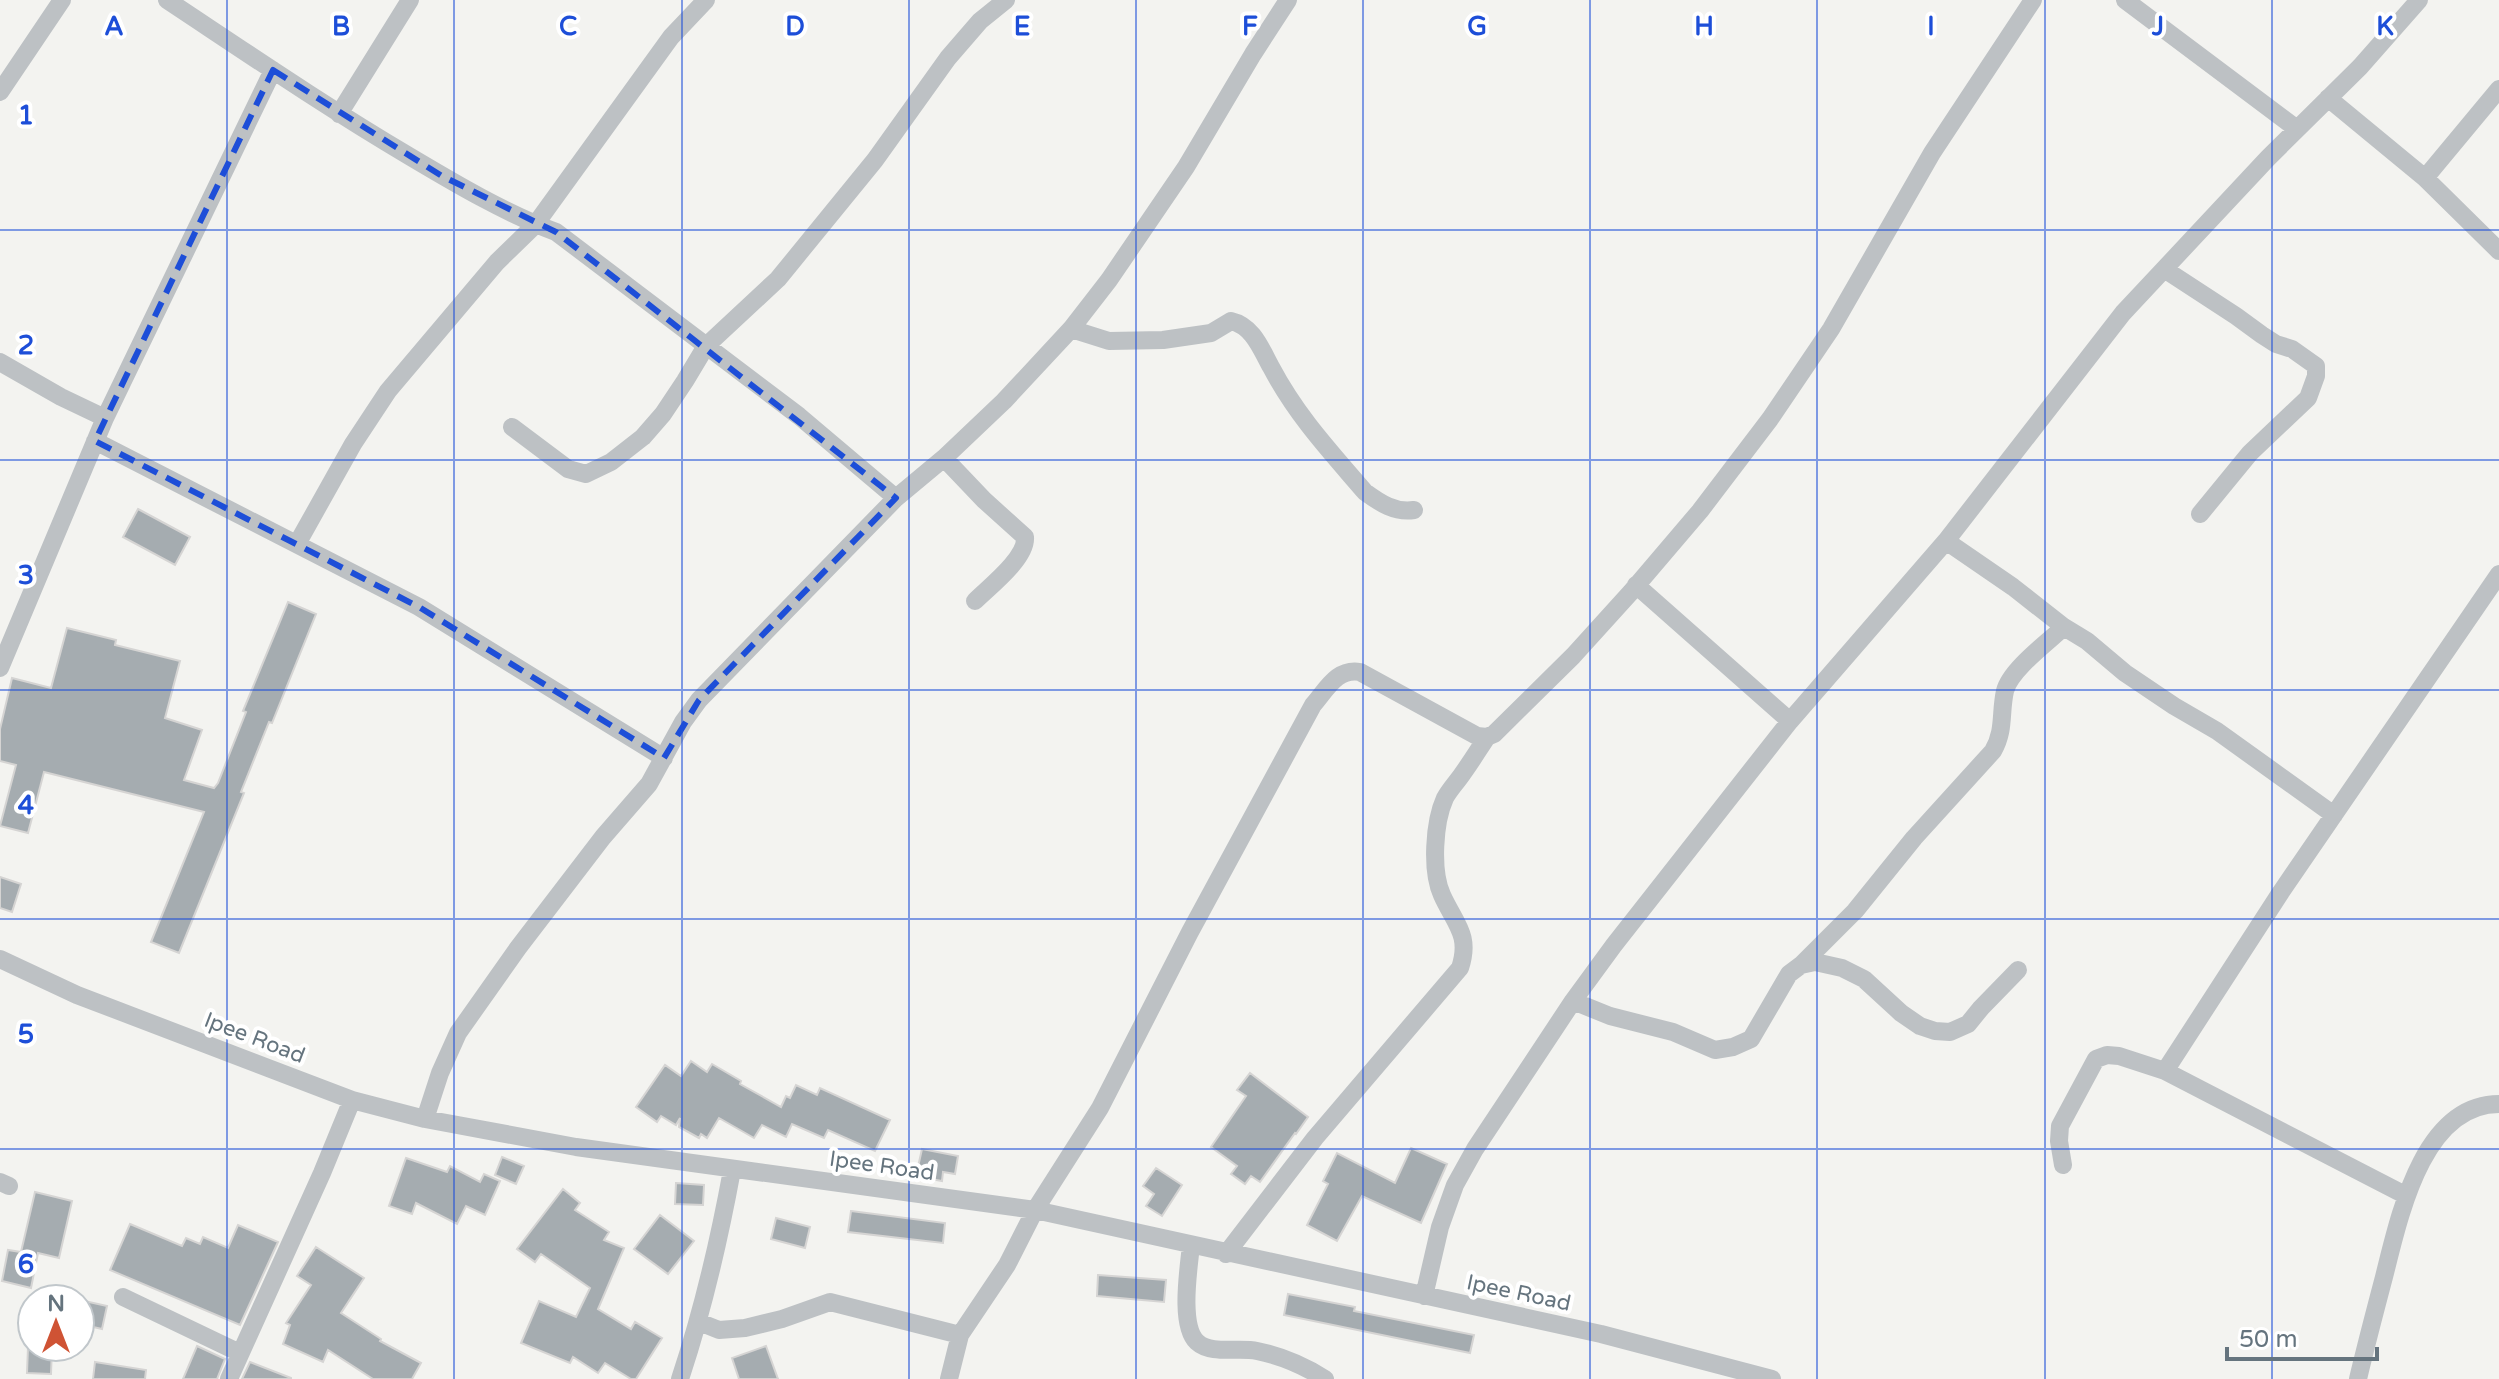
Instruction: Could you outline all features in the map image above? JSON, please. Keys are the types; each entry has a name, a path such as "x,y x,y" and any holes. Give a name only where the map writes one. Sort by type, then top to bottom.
{"street":[{"path":"0,92 62,0"},
{"path":"167,0 339,114 442,176 535,225 556,232 799,416 896,498"},
{"path":"339,114 410,0"},
{"path":"297,544 353,444 388,391 497,262 535,225 671,37 706,0"},
{"path":"512,427 568,469 586,474 611,462 643,437 663,414 706,346 778,279 875,160 948,58 980,21 1006,0"},
{"path":"425,1119 440,1073 467,1020 603,837 649,784 683,722 699,700 896,498 1004,401 1071,329 1109,280 1186,167 1288,0"},
{"path":"949,1379 960,1335 1007,1265 1035,1210 1100,1108 1190,932 1313,705 1339,674 1352,670 1477,736 1494,734 1573,656 1700,511 1796,381 1831,329 1932,153 2033,0"},
{"path":"2125,0 2297,129"},
{"path":"1424,1296 1440,1227 1455,1185 1475,1149 1573,1001 1614,945 1790,721 1946,541 2123,313 2360,67 2419,0"},
{"path":"0,668 105,418 273,70"},
{"path":"2425,178 2499,89"},
{"path":"2328,98 2425,178 2499,251"},
{"path":"2164,269 2276,344 2292,349 2316,366 2316,376 2308,398 2250,453 2200,514"},
{"path":"1071,329 1109,341 1163,340 1211,333 1231,321 1241,323 1254,336 1296,411 1365,492 1379,503 1395,509 1414,510"},
{"path":"0,362 105,418"},
{"path":"95,441 419,607 664,758"},
{"path":"944,458 1025,537 1026,543 1018,557 975,601"},
{"path":"1946,541 2087,641 2125,673 2217,731 2334,815"},
{"path":"2165,1071 2281,892 2499,574"},
{"path":"1636,585 1790,721"},
{"path":"1573,1001 1610,1016 1673,1032 1715,1050 1751,1039 1789,974 1855,911 1914,838 1993,751 2001,737 2005,689 2023,665 2064,627"},
{"path":"1226,1254 1315,1138 1460,968 1465,952 1463,935 1440,891 1435,856 1439,813 1446,796 1487,737"},
{"name":"Ipee Road","path":"0,959 77,995 352,1100 425,1119 576,1147 1035,1210 1601,1334 1772,1379"},
{"path":"1801,965 1815,962 1842,968 1864,979 1920,1026 1950,1032 1968,1024 2018,970"},
{"path":"2063,1165 2060,1126 2096,1059 2107,1055 2119,1056 2165,1071 2405,1195"},
{"path":"229,1379 352,1100"},
{"path":"2358,1379 2405,1195 2435,1141 2450,1122 2467,1110 2499,1104"},
{"path":"680,1379 699,1322 732,1170"},
{"path":"1191,1245 1186,1303 1191,1333 1197,1342 1222,1350 1241,1348 1282,1356 1325,1379"},
{"path":"123,1297 240,1353"},
{"path":"699,1322 719,1330 745,1328 830,1302 960,1335"}],"highlighted area":[{"path":"273,70 442,176 556,232 896,498 699,700 664,758 419,607 95,441"}],"building":[{"path":"138,509 190,537 175,565 123,537"},
{"path":"288,602 316,614 272,723 269,722 241,792 244,793 179,953 151,942 204,812 44,772 28,833 0,826 16,765 0,761 0,729 12,678 51,688 67,628 116,640 115,645 180,661 165,718 202,730 184,780 214,788"},
{"path":"0,877 21,884 12,912 0,908"},
{"path":"691,1061 707,1072 712,1064 781,1107 796,1085 817,1095 820,1088 890,1120 875,1151 828,1130 824,1138 792,1124 786,1137 762,1125 754,1138 719,1118 707,1138 701,1134 699,1138 679,1127 680,1118 676,1125 661,1116 657,1122 636,1107 665,1065 681,1076"},
{"path":"1250,1073 1308,1117 1260,1182 1251,1176 1245,1184 1231,1174 1237,1166 1211,1147 1246,1096 1237,1090"},
{"path":"1411,1148 1447,1164 1421,1223 1362,1196 1337,1241 1307,1225 1328,1184 1323,1181 1337,1153 1395,1183"},
{"path":"922,1149 958,1156 955,1174 943,1172 942,1181 925,1178 927,1168 918,1167"},
{"path":"502,1157 524,1166 516,1184 495,1175"},
{"path":"406,1158 447,1172 450,1166 480,1182 484,1174 500,1181 485,1215 466,1206 457,1224 416,1203 412,1214 389,1206"},
{"path":"1156,1168 1182,1185 1162,1216 1146,1206 1154,1194 1143,1186"},
{"path":"676,1183 704,1185 703,1205 675,1204"},
{"path":"563,1189 580,1203 575,1210 609,1232 604,1240 624,1248 598,1309 631,1329 635,1322 662,1338 636,1379 605,1363 598,1373 573,1357 570,1363 521,1343 539,1301 576,1317 590,1288 541,1254 535,1262 517,1249"},
{"path":"35,1192 72,1201 59,1258 38,1253 32,1283 16,1284 2,1281 8,1250 21,1252"},
{"path":"851,1211 945,1223 943,1243 848,1232"},
{"path":"660,1215 694,1241 668,1274 634,1249"},
{"path":"776,1218 810,1227 805,1248 771,1239"},
{"path":"130,1224 182,1246 186,1238 200,1244 203,1237 228,1248 238,1225 278,1242 240,1325 110,1270"},
{"path":"316,1247 364,1278 341,1313 380,1341 421,1363 412,1379 373,1379 328,1350 323,1362 283,1344 290,1325 286,1323 311,1285 297,1276"},
{"path":"1098,1275 1166,1280 1164,1302 1097,1296"},
{"path":"1288,1294 1474,1335 1470,1353 1284,1315"},
{"path":"96,1304 107,1306 102,1329 96,1328"},
{"path":"197,1346 225,1359 217,1379 183,1379"},
{"path":"766,1346 778,1379 739,1379 732,1358"},
{"path":"96,1362 146,1370 145,1379 93,1379"},
{"path":"250,1362 291,1378 291,1379 242,1379"},
{"path":"27,1363 51,1363 51,1374 27,1373"}]}
